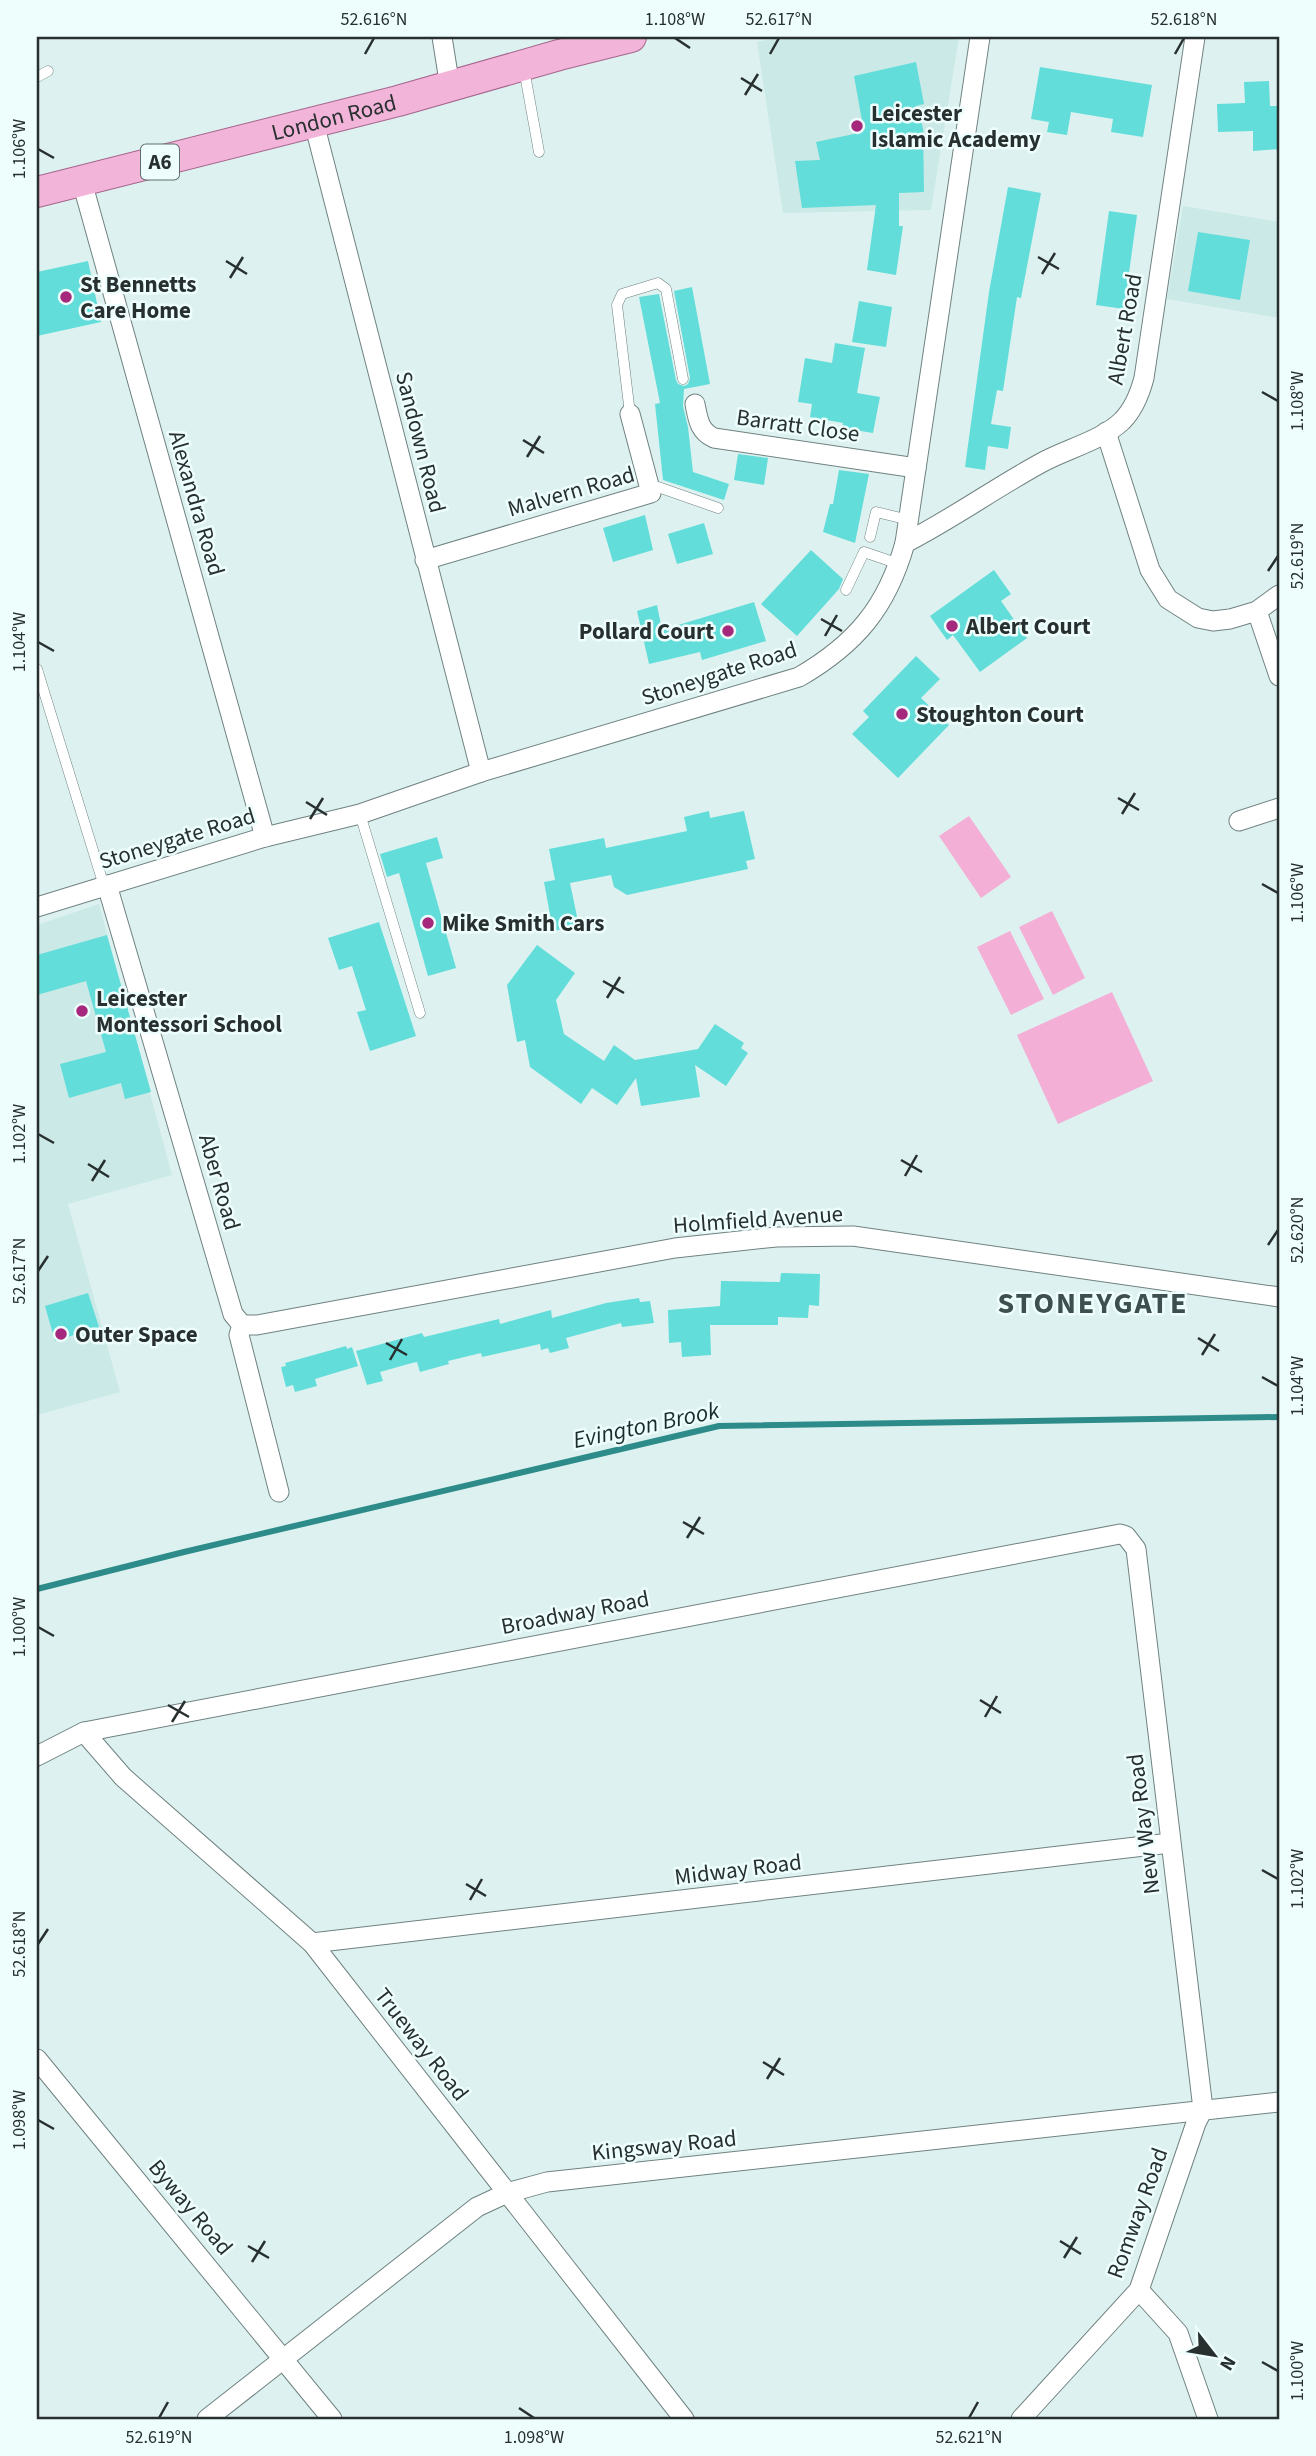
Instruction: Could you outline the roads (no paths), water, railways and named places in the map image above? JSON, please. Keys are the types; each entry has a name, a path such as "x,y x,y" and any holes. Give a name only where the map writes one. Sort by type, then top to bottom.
{"main road":[{"name":"London Road","path":"37,192 314,123 631,37"}],"street":[{"path":"442,37 450,86"},
{"name":"Stoneygate Road","path":"37,906 265,837 360,814 481,772 799,677 845,647 881,602 899,564 905,543 981,37"},
{"name":"Albert Road","path":"905,543 943,524 1040,464 1106,432 1130,412 1144,377 1195,37"},
{"name":"Sandown Road","path":"314,123 481,772"},
{"name":"Alexandra Road","path":"82,182 265,837"},
{"name":"Barratt Close","path":"695,404 700,426 714,438 916,468"},
{"name":"Malvern Road","path":"425,560 652,493 630,414"},
{"path":"1106,432 1150,570 1168,599 1198,618 1213,621 1230,620 1258,611 1279,595"},
{"path":"1258,611 1279,676"},
{"path":"1238,821 1279,808"},
{"name":"Aber Road","path":"106,885 233,1314 242,1325 239,1335 279,1492"},
{"name":"Holmfield Avenue","path":"242,1325 257,1325 675,1248 776,1237 853,1236 1279,1297"},
{"name":"Broadway Road","path":"37,1756 84,1732 1112,1533 1126,1536"},
{"name":"New Way Road","path":"1126,1536 1136,1549 1203,2109"},
{"name":"Trueway Road","path":"84,1732 123,1777 312,1943 684,2419"},
{"name":"Midway Road","path":"312,1943 1170,1843"},
{"name":"Byway Road","path":"37,2059 332,2419"},
{"name":"Kingsway Road","path":"207,2419 477,2207 507,2193 547,2182 1279,2102"},
{"name":"Romway Road","path":"1021,2419 1139,2290 1203,2109"},
{"path":"1139,2290 1178,2333 1208,2419"}],"lane":[{"path":"523,65 539,152"},
{"path":"37,77 48,71"},
{"path":"630,414 617,304 622,295 658,283 666,289 683,379"},
{"path":"650,488 658,487 718,508"},
{"path":"870,537 876,512 909,520"},
{"path":"846,590 864,552 899,564"},
{"path":"37,669 106,885"},
{"path":"360,814 420,1013"}],"waterway":[{"name":"Evington Brook","path":"37,1589 719,1426 1279,1417"}],"place":[{"name":"Leicester Islamic Academy","path":"857,126"},
{"name":"St Bennetts Care Home","path":"66,297"},
{"name":"Albert Court","path":"952,626"},
{"name":"Pollard Court","path":"728,631"},
{"name":"Stoughton Court","path":"902,714"},
{"name":"Mike Smith Cars","path":"428,923"},
{"name":"Leicester Montessori School","path":"82,1011"},
{"name":"Outer Space","path":"61,1334"}],"district":[{"name":"STONEYGATE","path":"1093,1303"}]}
